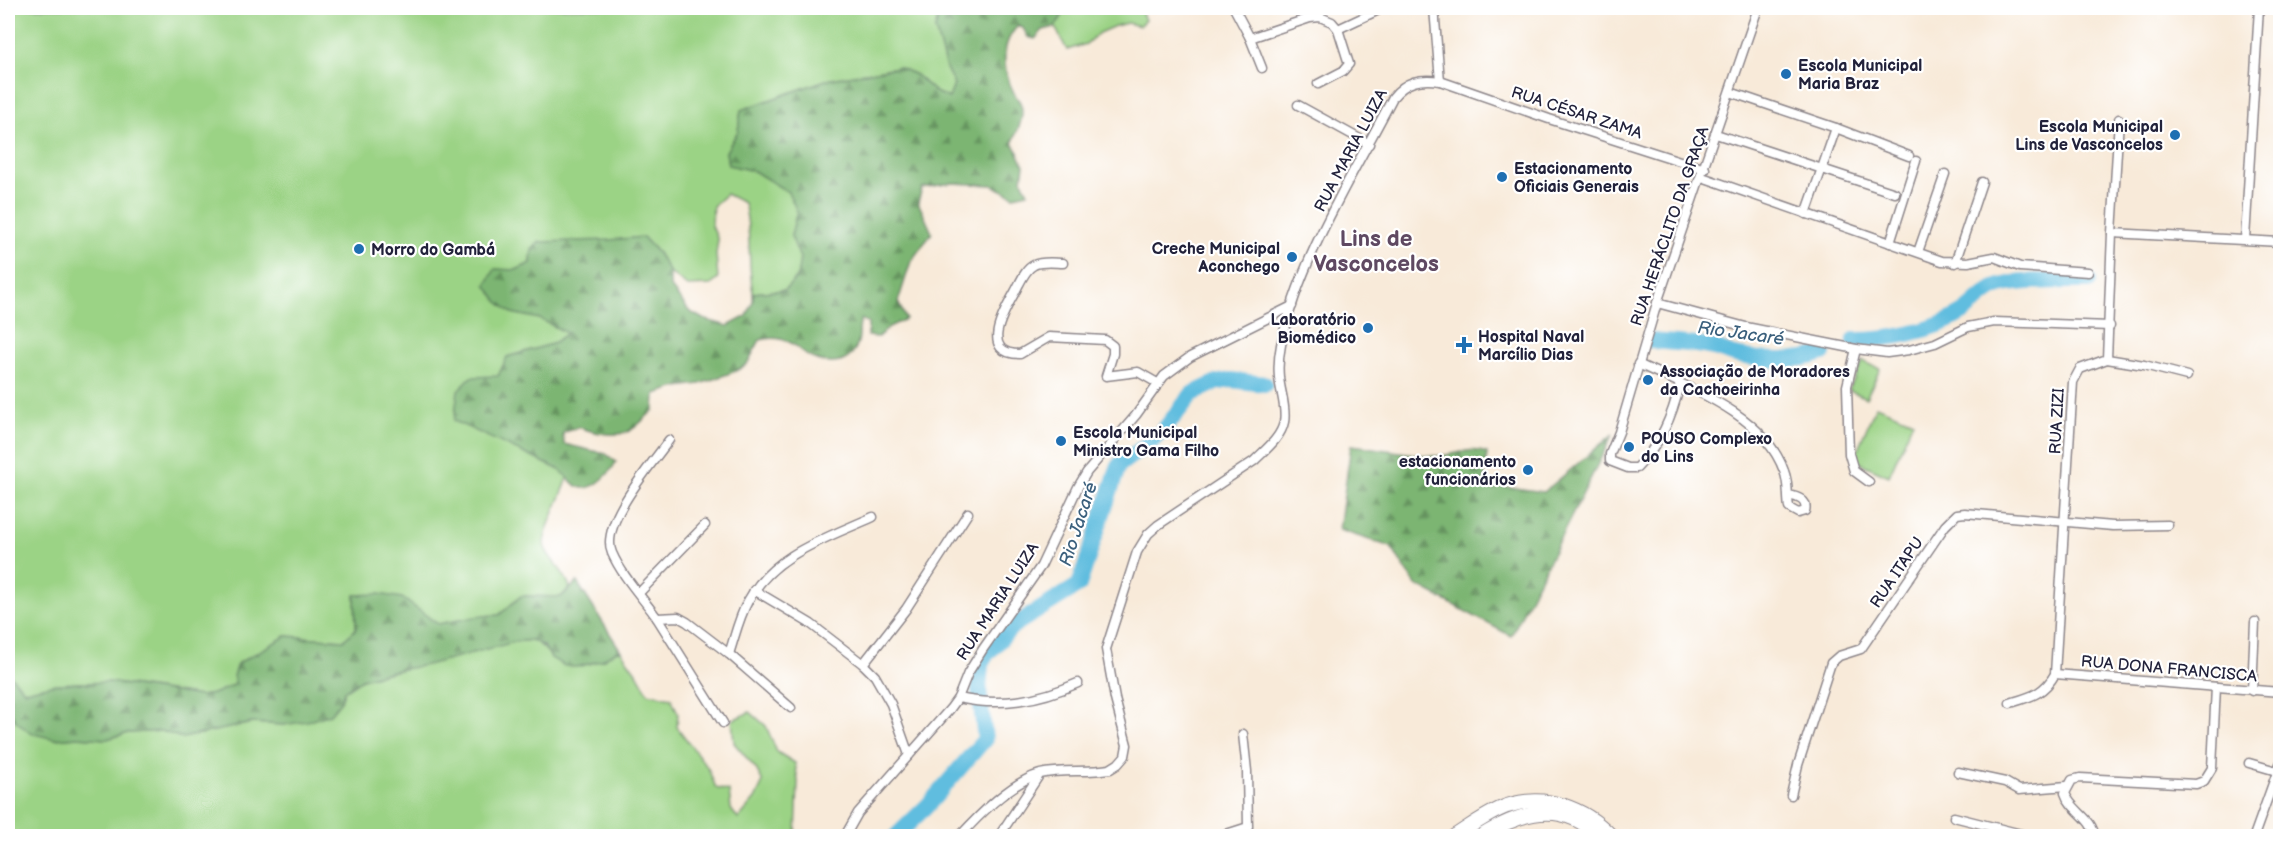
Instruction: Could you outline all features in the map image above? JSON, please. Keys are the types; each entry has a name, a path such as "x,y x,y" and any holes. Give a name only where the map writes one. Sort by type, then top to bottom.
{"main road":[{"path":"1455,837 1507,807 1540,801 1556,803 1585,814 1599,823 1611,837"},
{"path":"1482,837 1515,818 1546,812 1583,823 1598,837"}],"street":[{"path":"1234,8 1250,38 1262,68"},
{"path":"1338,29 1383,8"},
{"path":"1434,8 1440,81"},
{"name":"RUA HERÁCLITO DA GRAÇA","path":"1680,384 1672,416 1665,431 1637,468 1612,463 1610,454 1619,432 1657,303 1758,8"},
{"path":"2245,239 2259,8"},
{"path":"1250,38 1315,16 1325,18 1338,29 1349,64 1343,71 1318,84"},
{"name":"RUA MARIA LUIZA","path":"845,837 858,813 938,724 958,698 968,673 983,649 1041,566 1087,472 1177,365 1292,306 1316,246 1393,97 1400,88 1417,80 1440,81"},
{"name":"RUA CÉSAR ZAMA","path":"1440,81 1703,173 1806,214 1942,261 1955,263"},
{"path":"1730,92 1836,128 1912,159 1890,243"},
{"path":"1298,105 1369,144"},
{"path":"2119,119 2107,359 2144,365 2187,376"},
{"path":"1806,214 1836,128"},
{"path":"1716,134 1895,193"},
{"path":"1918,252 1945,174"},
{"path":"1982,182 1955,263 1994,256 2020,267 2088,272"},
{"path":"2112,233 2280,242"},
{"path":"1063,263 1037,264 1029,270 998,322 997,338 1001,346 1008,352 1020,354 1049,337 1105,340 1113,346 1113,354 1106,376 1138,372 1159,384"},
{"path":"1657,303 1746,327 1887,353 1935,343 1968,327 1994,322 2110,326"},
{"path":"960,837 992,803 1009,790 1039,774 1110,769 1125,756 1127,745 1115,699 1106,649 1131,567 1141,543 1148,534 1254,461 1269,447 1282,429 1285,412 1278,376 1279,361 1292,306"},
{"path":"1856,349 1847,386 1848,454 1854,471 1869,482"},
{"name":"RUA ZIZI","path":"2055,674 2073,382 2080,369 2107,359"},
{"path":"1638,364 1729,408 1763,437 1776,452 1780,461 1788,483 1788,495"},
{"path":"669,440 614,520 609,537 610,551 657,618 723,723"},
{"path":"863,664 906,609 968,513"},
{"name":"RUA ITAPU","path":"1791,795 1798,765 1831,663 1839,657 1861,649 1945,526 1957,514 2065,521"},
{"path":"729,654 744,610 754,590 775,567 796,552 873,517"},
{"path":"2065,521 2113,526 2168,525"},
{"path":"639,593 705,525"},
{"path":"754,590 811,624 863,664 885,690 909,755"},
{"path":"657,618 678,617 729,654 791,708"},
{"path":"2252,691 2255,622"},
{"path":"2010,703 2037,695 2045,690 2055,674"},
{"name":"RUA DONA FRANCISCA","path":"2055,674 2280,692"},
{"path":"958,698 991,704 1026,700 1078,683"},
{"path":"2094,837 2092,827 2067,802 2065,793 2067,786 2072,780 2080,778 2196,784 2204,781 2212,768 2216,687"},
{"path":"1220,837 1248,827 1247,771 1243,734"},
{"path":"2249,763 2280,769 2254,837"},
{"path":"1958,771 2005,782 2019,790 2067,786"},
{"path":"999,837 1039,774"},
{"path":"1954,817 2030,837"}],"green space":[{"path":"8,8 936,8 938,18 935,29 946,68 954,85 949,98 935,92 916,75 898,67 826,80 741,110 738,131 726,152 728,165 754,171 789,192 797,211 791,236 801,258 797,277 785,290 753,293 744,203 726,194 713,206 712,226 718,240 716,254 718,279 711,285 687,286 670,273 658,253 643,237 532,250 531,263 516,270 512,313 540,319 567,333 552,344 507,357 493,438 560,470 568,477 544,542 545,548 570,587 561,597 521,596 499,615 438,624 402,598 355,595 356,629 344,640 286,636 237,664 236,684 213,694 200,696 112,683 70,683 25,691 8,673"},
{"path":"936,8 1067,8 1055,27 1043,30 1035,39 1028,37 1023,28 1018,26 1012,33 1005,50 1007,76 1022,110 1020,124 1013,142 1024,165 1022,180 1028,193 1014,196 992,185 952,183 922,188 918,202 932,233 911,261 898,302 906,319 889,327 878,337 868,336 868,323 861,319 859,339 854,350 849,357 837,362 830,363 815,359 785,340 773,338 760,340 747,364 736,371 700,384 677,387 655,394 654,410 630,430 609,434 578,427 563,433 564,444 606,454 616,462 604,478 586,488 574,484 560,470 454,421 458,390 471,377 498,376 507,357 552,344 567,333 540,319 512,313 498,302 486,285 495,269 516,270 531,263 532,250 539,242 643,237 658,253 670,273 670,286 689,311 703,319 728,326 747,316 753,301 753,293 785,290 797,277 800,258 791,236 797,211 788,192 754,171 728,165 726,152 738,131 741,110 826,80 898,67 916,75 935,92 949,98 954,85 946,68 935,29 938,18"},
{"path":"1067,8 1140,8 1145,20 1140,26 1127,23 1115,26 1099,33 1086,44 1067,50 1055,27"},
{"path":"1863,361 1880,369 1866,398 1849,390"},
{"path":"1876,406 1913,421 1889,476 1853,460"},
{"path":"1613,434 1511,636 1416,585 1391,547 1339,530 1351,445 1436,456 1480,451 1487,453 1484,484 1544,492"},
{"path":"577,582 621,651 616,651 602,660 577,667 565,666 551,658 544,646 532,640 514,642 362,679 344,691 341,701 330,714 312,720 284,725 252,723 182,738 162,731 128,733 107,739 77,737 55,739 30,733 15,720 8,708 8,673 25,691 55,684 110,682 200,696 213,694 236,684 233,676 237,664 286,636 344,640 356,629 355,595 379,594 402,598 438,624 499,615 521,596 561,597"},
{"path":"532,640 556,661 566,666 593,663 614,652 621,651 648,693 671,698 678,713 677,727 708,768 716,788 729,791 731,809 738,819 755,799 763,782 756,769 734,743 732,720 750,712 766,726 777,752 795,763 798,781 796,836 8,836 8,708 15,720 55,739 77,737 107,739 128,733 162,731 182,738 252,723 284,725 341,701 344,691 362,679 514,642"}],"waterway":[{"name":"Rio Jacaré","path":"1854,340 1910,334 1939,325 1964,312 1989,291 2001,286 2039,281 2089,281"},
{"name":"Rio Jacaré","path":"1652,341 1698,345 1735,355 1768,360 1791,360 1823,353"},
{"name":"Rio Jacaré","path":"896,836 928,805 985,739 979,689 981,664 987,654 1013,626 1079,585 1119,465 1152,441 1192,394 1215,383 1231,380 1265,384"}],"place":[{"name":"Escola Municipal Maria Braz","path":"1786,74"},
{"name":"Escola Municipal Lins de Vasconcelos","path":"2175,135"},
{"name":"Estacionamento Oficiais Generais","path":"1502,177"},
{"name":"Morro do Gambá","path":"359,249"},
{"name":"Creche Municipal Aconchego","path":"1292,257"},
{"name":"Laboratório Biomédico","path":"1368,328"},
{"name":"Hospital Naval Marcílio Dias","path":"1464,345"},
{"name":"Associação de Moradores da Cachoeirinha","path":"1648,380"},
{"name":"Escola Municipal Ministro Gama Filho","path":"1061,441"},
{"name":"POUSO Complexo do Lins","path":"1629,447"},
{"name":"estacionamento funcionários","path":"1528,470"}],"district":[{"name":"Lins de Vasconcelos","path":"1376,250"}]}
